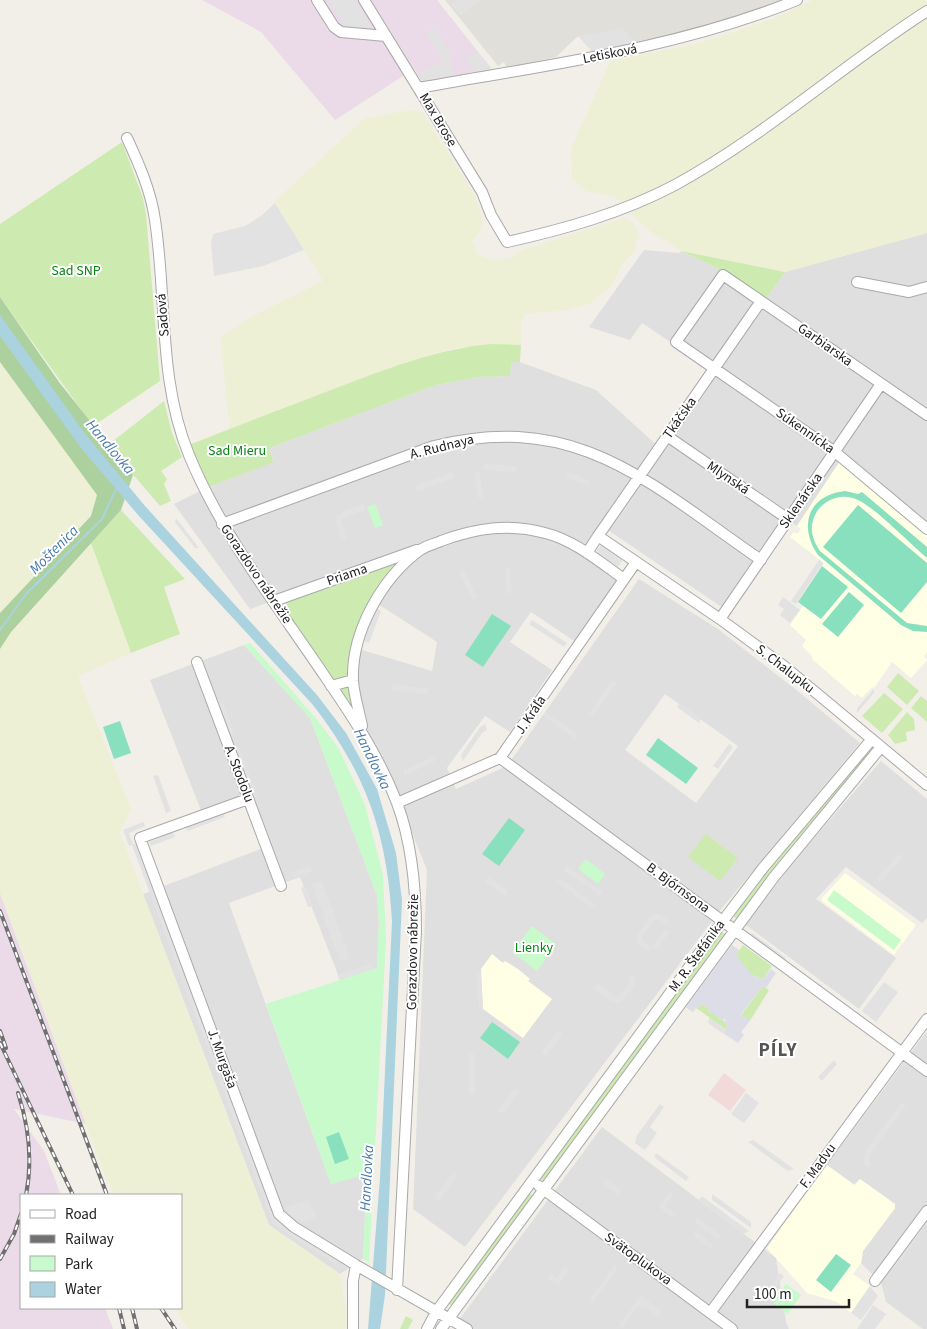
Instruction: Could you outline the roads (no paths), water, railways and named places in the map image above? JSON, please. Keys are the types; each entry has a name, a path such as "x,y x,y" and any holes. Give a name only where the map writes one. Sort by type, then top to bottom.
{"street":[{"path":"317,0 334,27 341,32 386,36"},
{"name":"Max Brose","path":"364,0 482,192 491,214 507,242 588,221 674,186 749,139 882,40 927,11"},
{"name":"Letisková","path":"418,88 638,49 726,26 796,0"},
{"name":"Sadová","path":"127,138 142,169 155,220 162,313 174,402 182,439 204,490"},
{"name":"Garbiarska","path":"676,342 723,275 927,415"},
{"path":"857,282 909,292 927,287"},
{"name":"Tkáčska","path":"598,536 761,301"},
{"name":"Súkennícka","path":"676,342 835,452 925,524"},
{"name":"Sklenárska","path":"720,619 881,384"},
{"name":"A. Rudnaya","path":"222,524 416,452 467,438 517,436 554,441 590,451 639,477 761,560"},
{"name":"Mlynská","path":"667,436 788,519"},
{"name":"Gorazdovo nábrežie","path":"204,490 222,524 363,732 397,803 412,865 416,916 394,1289"},
{"name":"Priama","path":"274,601 465,532 490,528 517,528 553,536 586,553"},
{"path":"598,536 586,553 624,579 636,562"},
{"name":"S. Chalupku","path":"598,536 720,619 784,666 927,786"},
{"path":"363,732 353,680 359,641 373,604 390,578 421,549"},
{"name":"J. Kráľa","path":"500,758 624,579"},
{"name":"A. Stodolu","path":"197,662 281,886"},
{"path":"331,686 353,680"},
{"name":"M. R. Štefánika","path":"427,1329 436,1312 723,921 763,868 872,739"},
{"name":"M. R. Štefánika","path":"441,1329 774,877 881,747"},
{"path":"397,803 500,758"},
{"name":"B. Bjőrnsona","path":"500,758 927,1071"},
{"name":"J. Murgaša","path":"248,799 140,838 279,1214 294,1227 394,1289 436,1312"},
{"name":"F. Madvu","path":"710,1313 927,1019"},
{"path":"532,1181 543,1190"},
{"name":"Svätoplukova","path":"543,1190 732,1329"},
{"path":"875,1281 927,1210"},
{"path":"353,1329 353,1280 360,1268"},
{"path":"436,1312 467,1329"}],"water":[{"path":"0,315 86,435 145,506 317,695 346,733 377,789 396,853 402,900 385,1295 380,1329 368,1329 380,1178 392,921 385,860 371,807 347,756 313,705 139,516 81,448 0,336"}],"waterway":[{"name":"Moštenica","path":"0,630 26,594 102,519 116,489"}],"railway":[{"path":"0,911 107,1194"},
{"path":"0,1031 6,1048"},
{"path":"0,1043 73,1194"},
{"path":"18,1093 25,1118 29,1144 26,1194"},
{"path":"0,1259 14,1234 20,1217"},
{"path":"119,1309 124,1329"},
{"path":"132,1309 137,1329"},
{"path":"162,1309 175,1329"}],"district":[{"name":"PÍLY","path":"778,1050"}],"park label":[{"name":"Sad SNP","path":"76,271"},
{"name":"Sad Mieru","path":"237,451"},
{"name":"Lienky","path":"534,948"}],"water label":[{"name":"Handlovka","path":"110,447"},
{"name":"Handlovka","path":"372,759"},
{"name":"Handlovka","path":"367,1178"}]}
